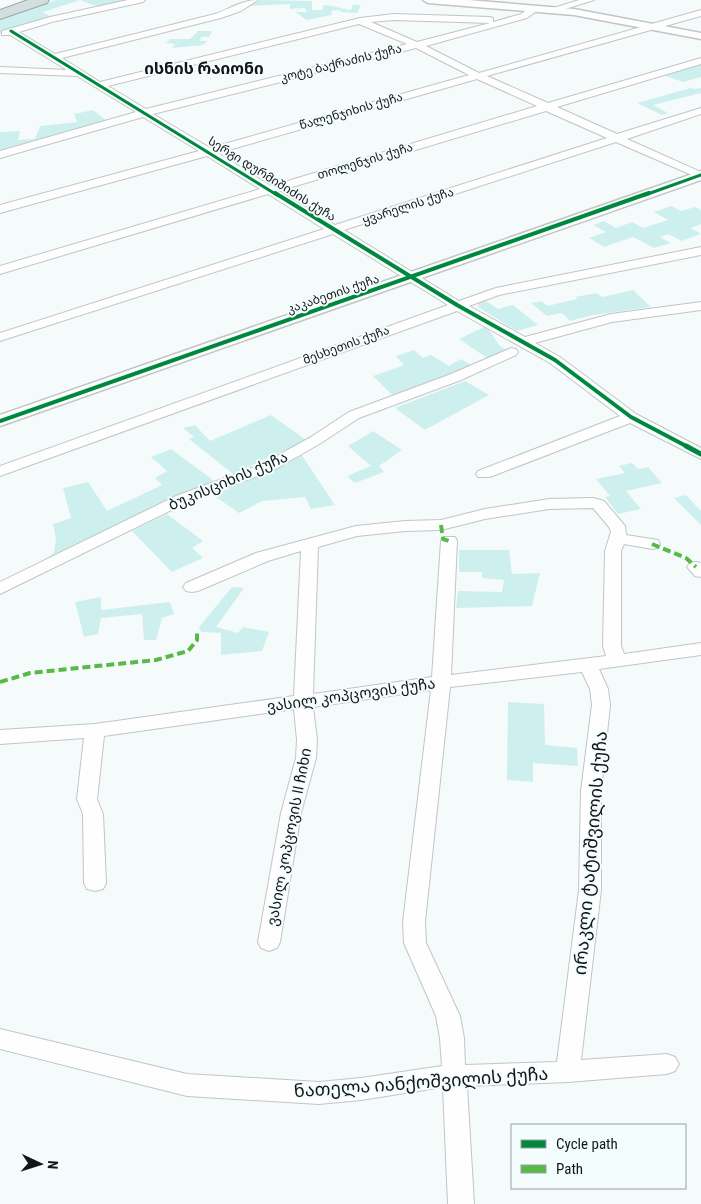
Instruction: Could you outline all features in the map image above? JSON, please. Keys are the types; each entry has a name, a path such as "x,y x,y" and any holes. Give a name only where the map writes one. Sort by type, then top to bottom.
{"highway":[{"path":"0,15 42,0"}],"street":[{"path":"6,33 140,0"},
{"path":"53,57 218,16 238,9 253,0"},
{"path":"428,0 535,8 604,16 701,36"},
{"path":"552,10 589,0"},
{"name":"კოტე ბაქრაძის ქუჩა","path":"0,155 144,112 515,19 530,14 535,8"},
{"name":"წალენჯიხის ქუჩა","path":"0,209 63,194 701,14"},
{"path":"99,85 360,21 394,17 466,20 515,19"},
{"path":"360,21 417,44 478,76 701,175"},
{"name":"სერგი დურმიშიძის ქუჩა","path":"6,33 53,57 457,305 554,360 631,417 701,454"},
{"name":"თოლენჯის ქუჩა","path":"0,270 701,61"},
{"path":"0,70 79,73"},
{"name":"ყვარელის ქუჩა","path":"0,337 701,111"},
{"name":"კაკაბეთის ქუჩა","path":"0,421 701,175"},
{"name":"მესხეთის ქუჩა","path":"0,471 457,305 525,284 701,252"},
{"path":"524,342 611,318 701,306"},
{"name":"ბუკისციხის ქუჩა","path":"0,589 182,500 268,467 316,440 354,415 456,378 511,352"},
{"path":"484,474 631,417"},
{"path":"192,587 262,557 356,532 389,527 441,525 485,514 549,504 586,502 598,504 617,526 619,532 613,551 612,646 617,661"},
{"path":"617,538 652,544"},
{"path":"449,541 441,682 414,922 415,943 448,1016 452,1038 460,1204"},
{"name":"ვასილ კოპცოვის II ჩიხი","path":"269,942 291,812 306,758 307,740 303,702 310,545"},
{"name":"ვასილ კოპცოვის ქუჩა","path":"0,737 95,731 441,682 588,665 701,648"},
{"name":"ირაკლი ტატიშვილის ქუჩა","path":"568,1072 590,890 591,791 601,704 599,689 588,665"},
{"path":"95,731 87,799 93,814 95,883"},
{"name":"ნათელა იანქოშვილის ქუჩა","path":"0,1039 105,1066 209,1088 319,1093 361,1089 436,1077 454,1078 568,1072 667,1064"}],"shaded area":[{"path":"56,0 80,0 43,12 53,18 0,34 0,20"},
{"path":"80,0 128,1 109,6 99,6"},
{"path":"260,0 312,1 312,10 323,10 323,5 351,10 353,5 361,5 357,13 341,12 340,10 331,11 332,15 306,20 296,12 307,12 305,8 290,9 290,4 251,6"},
{"path":"198,31 212,31 209,37 201,37 200,41 208,41 203,45 172,48 175,44 166,43 170,39 190,39"},
{"path":"701,64 701,77 683,82 663,75"},
{"path":"691,88 701,88 701,93 653,105 668,113 662,115 637,103"},
{"path":"93,110 107,121 0,152 0,132 20,131 18,140 35,139 40,126 77,122 74,114"},
{"path":"671,206 681,211 695,207 701,210 701,224 691,228 701,234 682,241 668,234 660,237 671,243 654,248 633,237 604,247 589,238 606,232 593,225 604,221 616,228 632,222 643,228 668,220 654,212"},
{"path":"633,290 651,307 593,315 570,321 562,313 547,316 531,303 542,301 547,306 577,299 575,297 597,293 602,297"},
{"path":"486,301 498,309 513,305 538,325 517,331 478,307 479,303"},
{"path":"486,326 500,346 508,351 490,360 459,339"},
{"path":"414,350 423,358 431,355 449,366 461,359 475,367 392,395 373,376 404,365 396,356"},
{"path":"465,381 489,395 425,430 395,408"},
{"path":"271,415 306,440 233,474 189,439 194,437 183,428 195,425 210,441"},
{"path":"373,431 402,450 379,466 384,472 355,483 347,476 371,466 348,446"},
{"path":"171,449 217,483 191,492 118,524 23,574 54,553 56,539 53,524 71,518 63,488 88,482 107,511 162,485 155,478 167,471 151,457"},
{"path":"301,454 335,505 311,509 305,497 262,501 239,513 213,495 272,470"},
{"path":"632,463 638,469 648,467 662,483 626,491 641,509 618,514 605,497 610,496 596,479 625,473 619,466"},
{"path":"686,495 701,511 701,525 674,498"},
{"path":"167,514 203,541 192,548 203,558 172,572 132,531"},
{"path":"459,550 509,550 512,574 540,573 532,606 456,608 458,591 502,592 504,580 482,578 482,572 459,572"},
{"path":"232,587 244,588 216,627 238,633 243,627 269,632 262,651 221,655 221,633 201,632 199,627"},
{"path":"101,597 101,610 170,602 174,614 162,618 156,640 144,640 142,614 101,618 98,634 84,637 75,602"},
{"path":"508,702 544,704 545,745 577,748 578,766 533,763 533,782 507,780"}],"marked path":[{"path":"441,525 443,539 449,541"},
{"path":"652,544 686,558 696,567"},
{"path":"0,682 30,673 156,660 188,651 197,640 197,630"}],"cycle path":[{"path":"11,31 457,305 555,360 631,417 701,454"},
{"path":"0,421 701,175"}],"district":[{"name":"ისნის რაიონი","path":"204,68"}]}
